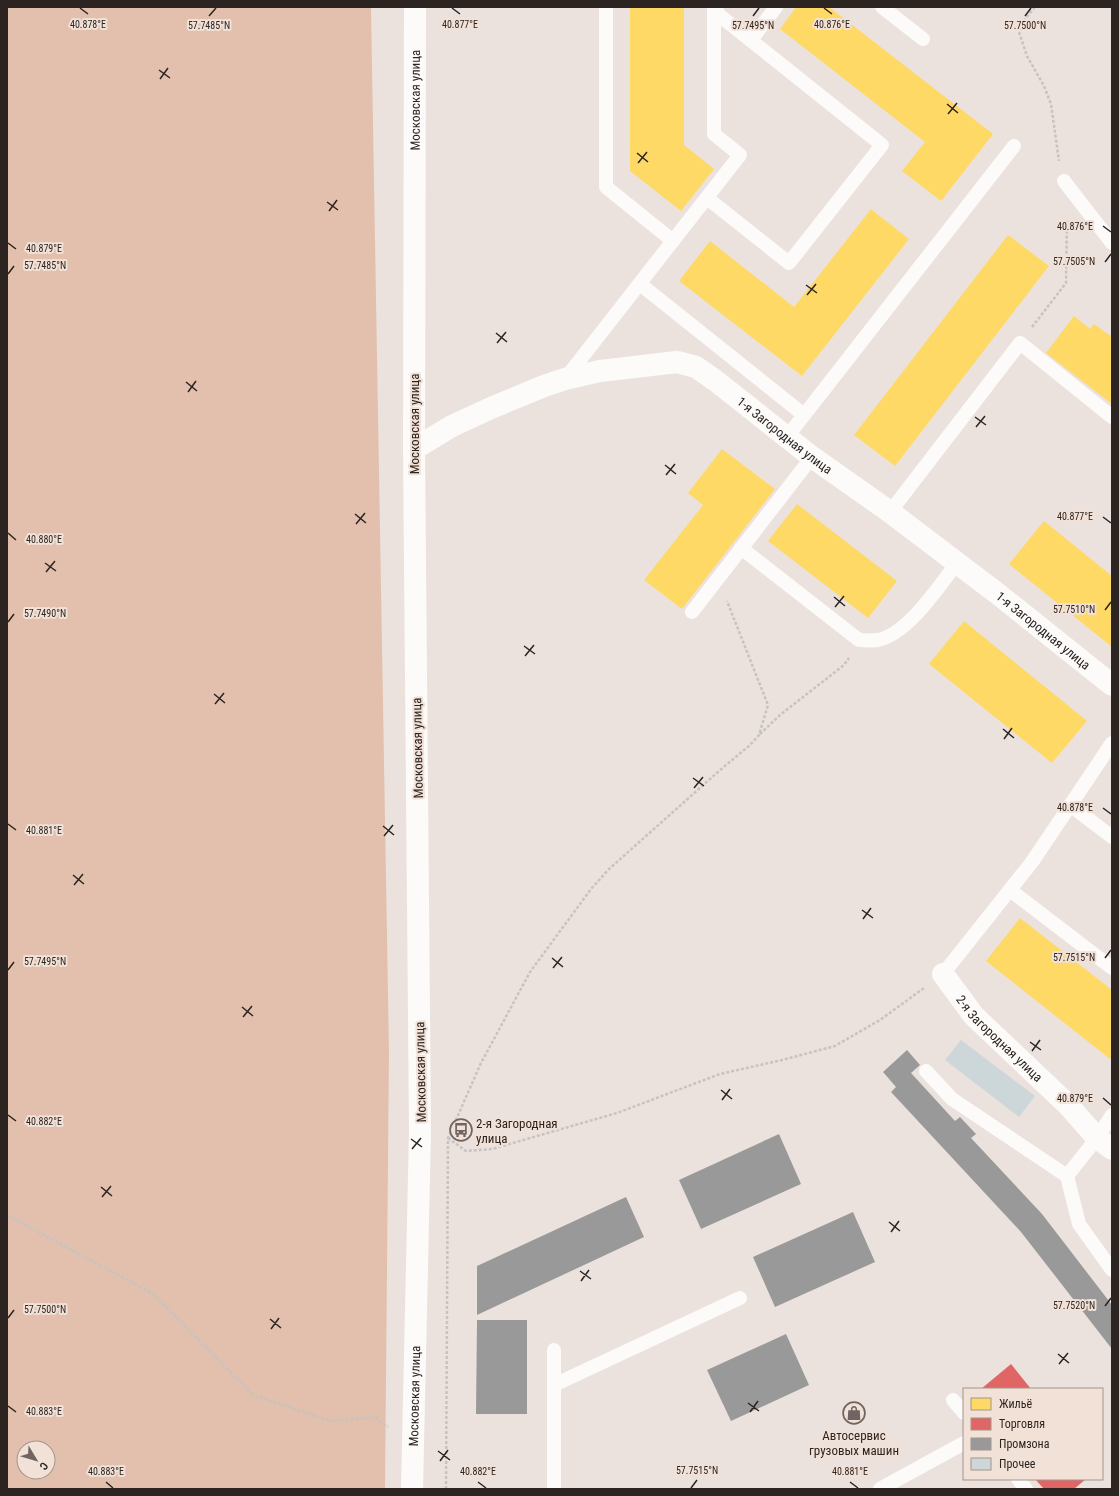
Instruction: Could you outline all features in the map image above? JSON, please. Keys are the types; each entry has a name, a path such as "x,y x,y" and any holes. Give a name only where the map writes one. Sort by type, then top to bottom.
{"main road":[{"name":"Московская улица","path":"412,1489 420,1131 414,448 415,7"},
{"name":"1-я Загородная улица","path":"414,448 452,426 544,386 565,379 600,371 677,362 696,367 711,377 812,457 890,512 957,563 1112,685"},
{"name":"2-я Загородная улица","path":"944,974 974,1016 1068,1105 1104,1144"}],"lane":[{"path":"606,7 606,187 673,241"},
{"path":"751,40 776,7"},
{"path":"882,7 923,40"},
{"path":"707,198 789,264 882,145 751,40 716,9"},
{"path":"565,379 740,155 714,134 716,9"},
{"path":"787,437 1014,146"},
{"path":"1064,181 1112,243"},
{"path":"640,284 804,416"},
{"path":"890,512 1020,343 1112,417"},
{"path":"692,612 812,457"},
{"path":"741,548 859,640 878,640 897,632 917,613 957,563"},
{"path":"944,974 1032,862 1112,743"},
{"path":"1070,805 1112,838"},
{"path":"1010,890 1112,968"},
{"path":"926,1071 952,1099 1067,1176 1079,1224 1112,1270"},
{"path":"1067,1176 1104,1144 1112,1115"},
{"path":"554,1385 740,1298"},
{"path":"554,1350 554,1489"},
{"path":"953,1400 963,1412"},
{"path":"880,1489 963,1444"},
{"path":"1019,1480 1026,1489"}],"path":[{"path":"718,578 768,706 759,735"},
{"path":"446,1489 448,1138 481,1063 530,972 591,889 609,869 750,745 780,715 844,665 859,640"},
{"path":"448,1138 466,1151 492,1149 617,1113 720,1074 836,1046 880,1020 944,974"},
{"path":"7,1215 153,1294 253,1395 331,1422 375,1418 413,1445"}],"shaded area":[{"path":"7,7 371,7 389,1051 385,1489 7,1489"}],"building: Жильё":[{"path":"630,7 684,7 684,145 714,169 681,211 630,171"},
{"path":"796,7 829,7 993,134 941,201 902,171 925,142 780,29"},
{"path":"871,209 909,239 802,376 679,281 710,241 794,307"},
{"path":"1008,235 1049,266 895,466 854,435"},
{"path":"1074,316 1090,329 1094,324 1112,337 1112,404 1046,353"},
{"path":"722,449 775,489 682,609 644,580 703,505 688,493"},
{"path":"797,504 897,581 868,618 768,541"},
{"path":"1044,521 1112,576 1112,647 1009,564"},
{"path":"964,621 1087,721 1052,763 929,664"},
{"path":"1020,918 1112,990 1112,1056 1110,1059 986,961"}],"building: Торговля":[{"path":"1011,1364 1030,1388 982,1388"},
{"path":"1036,1480 1085,1480 1074,1489 1044,1489"}],"building: Промзона":[{"path":"907,1050 920,1065 911,1073 955,1121 960,1117 976,1134 971,1138 1042,1214 1112,1305 1112,1349 1021,1232 891,1092 896,1087 883,1072"},
{"path":"779,1134 801,1184 701,1229 679,1180"},
{"path":"626,1197 644,1237 477,1315 477,1266"},
{"path":"853,1212 875,1262 775,1307 753,1257"},
{"path":"477,1320 527,1320 527,1414 476,1414"},
{"path":"786,1334 809,1385 731,1421 707,1370"}],"building: Прочее":[{"path":"961,1040 1035,1096 1019,1117 945,1060"}],"place":[{"name":"2-я Загородная улица","path":"461,1130"},
{"name":"Автосервис грузовых машин","path":"854,1413"}]}
